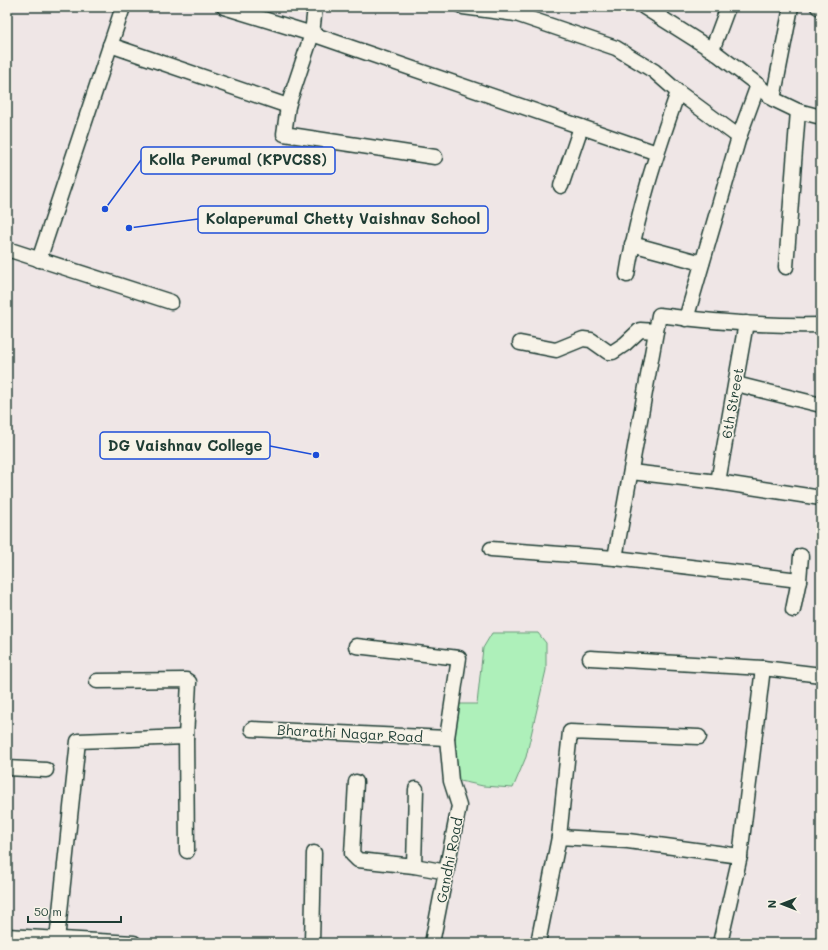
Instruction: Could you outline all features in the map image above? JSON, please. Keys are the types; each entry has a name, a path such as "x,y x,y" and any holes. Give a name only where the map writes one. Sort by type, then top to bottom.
{"street":[{"path":"39,260 123,7"},
{"path":"224,7 312,34 657,153"},
{"path":"315,7 312,34 288,106 284,134 435,157"},
{"path":"463,7 515,10 616,48 654,71 678,92 739,137"},
{"path":"644,7 662,12 758,85 773,99 798,111 821,117"},
{"path":"712,50 728,7"},
{"path":"773,99 791,7"},
{"path":"110,45 288,106"},
{"path":"686,319 739,137 758,85"},
{"path":"627,275 632,244 657,153 678,92"},
{"path":"786,267 798,111"},
{"path":"561,186 582,127"},
{"path":"632,244 702,263"},
{"path":"7,249 172,302"},
{"path":"616,558 659,315 686,319 746,324 821,325"},
{"name":"6th Street","path":"718,482 746,324"},
{"path":"520,343 556,350 583,339 591,340 608,352 613,352 625,344 640,330 656,330"},
{"path":"736,384 821,405"},
{"path":"630,472 718,482 821,498"},
{"path":"491,549 616,558 799,580"},
{"path":"793,610 799,580 801,556"},
{"name":"Gandhi Road","path":"356,646 459,658 447,738 451,781 459,806 432,943"},
{"path":"590,658 763,668 821,675"},
{"path":"720,943 740,856 763,668"},
{"path":"97,681 188,681 190,685 186,737 187,851"},
{"name":"Bharathi Nagar Road","path":"252,729 447,738"},
{"path":"538,943 559,837 570,732 699,737"},
{"path":"57,940 78,741 186,737"},
{"path":"7,768 46,770"},
{"path":"356,782 352,854 358,860 414,866 447,872"},
{"path":"414,866 416,789"},
{"path":"559,837 628,841 740,856"},
{"path":"312,943 314,853"},
{"path":"7,936 57,940 134,943"}],"green space":[{"path":"492,633 538,633 546,643 546,670 526,757 513,788 483,786 456,780 451,738 458,704 477,704 483,648"}],"place":[{"name":"Kolla Perumal (KPVCSS)","path":"105,209"},
{"name":"Kolaperumal Chetty Vaishnav School","path":"129,228"},
{"name":"DG Vaishnav College","path":"316,455"}]}
